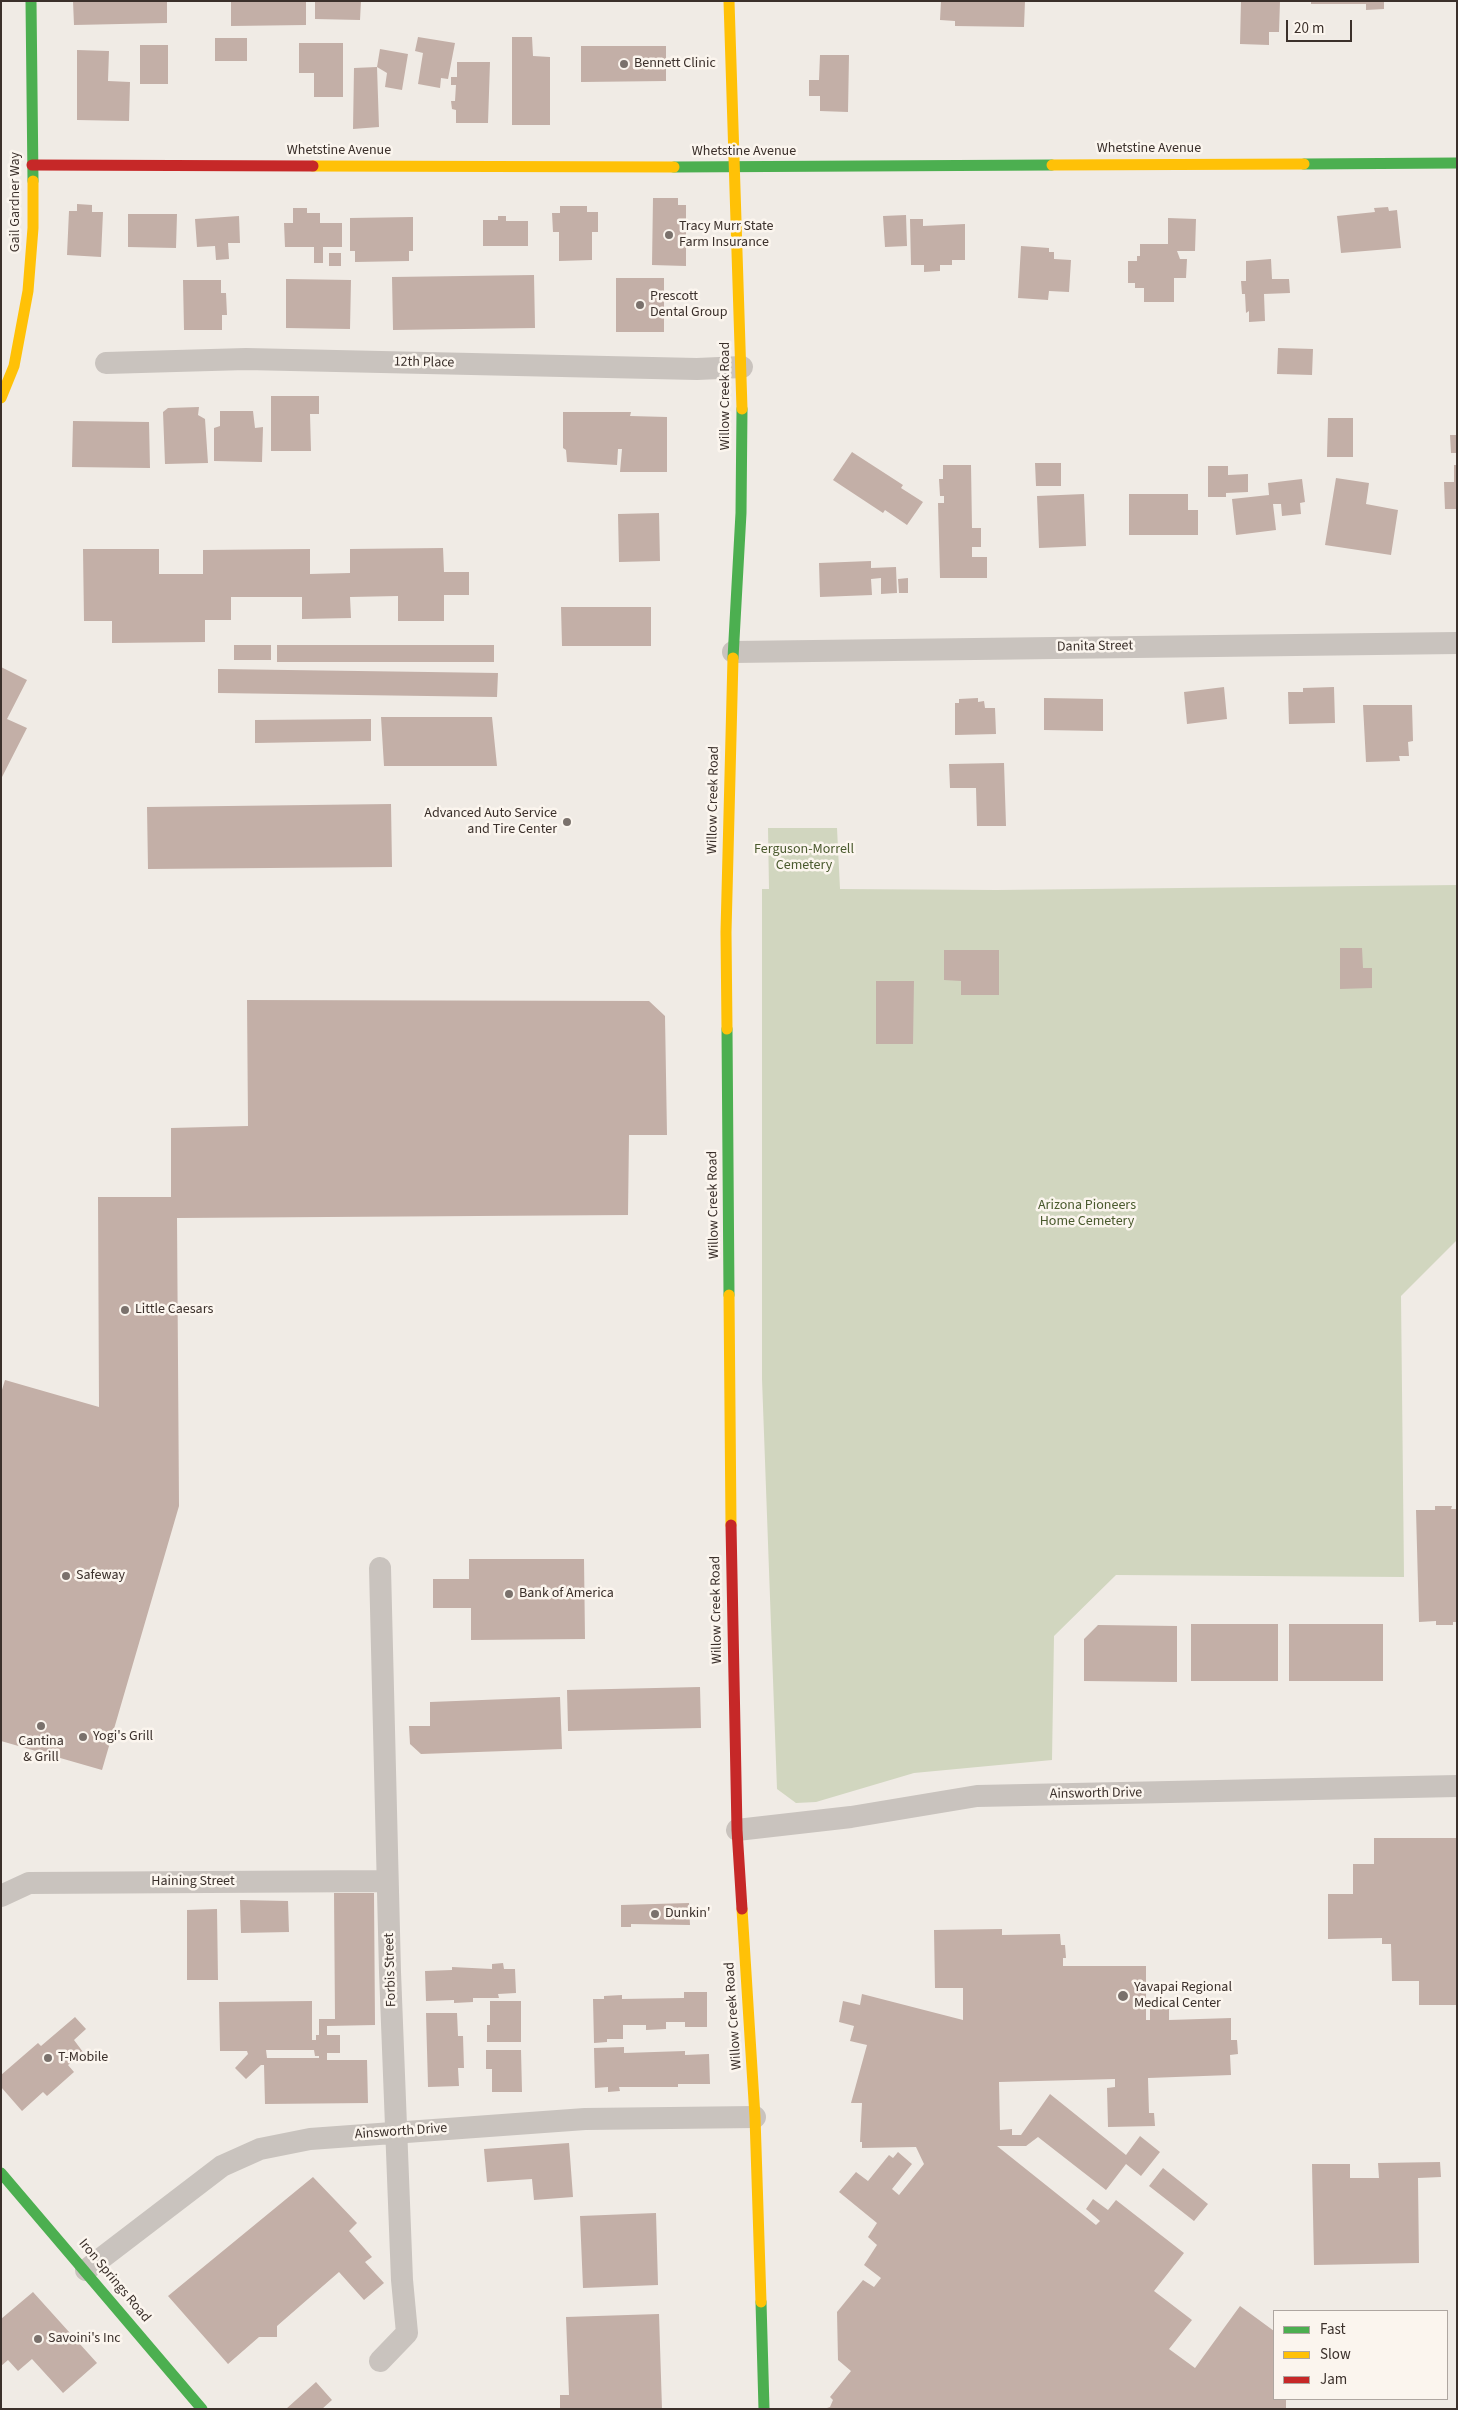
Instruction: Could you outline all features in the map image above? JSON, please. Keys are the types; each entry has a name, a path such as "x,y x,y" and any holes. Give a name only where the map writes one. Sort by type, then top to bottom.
{"main road":[{"name":"Gail Gardner Way","path":"1,398 14,366 28,291 33,228 31,1"},
{"name":"Willow Creek Road","path":"729,1 742,367 741,513 733,652 726,932 732,1644 737,1830 755,2117 764,2409"},
{"name":"Whetstine Avenue","path":"32,165 735,167 1457,163"},
{"name":"Iron Springs Road","path":"1,2173 86,2270 202,2409"}],"street":[{"name":"12th Place","path":"106,363 246,359 697,369 742,367"},
{"name":"Danita Street","path":"733,652 1457,643"},
{"name":"Forbis Street","path":"380,1568 387,1881 402,2280 407,2333 380,2361"},
{"name":"Ainsworth Drive","path":"737,1830 851,1817 977,1796 1457,1786"},
{"name":"Haining Street","path":"1,1896 29,1883 387,1881"},
{"name":"Ainsworth Drive","path":"86,2270 222,2166 260,2149 310,2139 585,2118 755,2117"}],"green space":[{"name":"Arizona Pioneers Home Cemetery","path":"768,828 837,828 840,889 997,890 1457,885 1457,1240 1401,1296 1404,1577 1116,1575 1054,1636 1052,1760 914,1773 816,1802 796,1803 777,1789 762,1379 762,889 769,889"}],"building":[{"path":"73,1 167,1 167,23 74,25"},
{"path":"231,1 306,1 306,25 231,26"},
{"path":"315,1 361,1 360,20 315,19"},
{"path":"941,1 1025,1 1024,27 955,26 955,21 940,20"},
{"path":"1241,1 1280,1 1279,32 1269,32 1269,45 1240,44"},
{"path":"1311,1 1384,1 1384,9 1366,10 1366,4 1311,4"},
{"path":"418,37 455,43 448,79 441,78 440,88 418,84 423,53 415,51"},
{"path":"512,37 532,37 533,56 550,57 550,125 512,125"},
{"path":"215,38 247,38 247,61 215,61"},
{"path":"299,43 343,43 343,97 314,97 314,73 299,73"},
{"path":"140,45 168,45 168,84 140,84"},
{"name":"Bennett Clinic","path":"581,46 666,46 666,81 581,82"},
{"path":"380,49 408,54 402,90 385,87 387,73 377,67"},
{"path":"77,50 109,51 108,81 130,82 129,121 77,120"},
{"path":"820,55 849,55 848,112 820,111 820,96 809,96 809,80 819,80"},
{"path":"457,62 490,62 488,123 456,123 456,110 452,109 451,101 455,101 456,85 451,85 451,77 457,77"},
{"path":"377,67 379,127 353,129 354,68"},
{"name":"Tracy Murr State Farm Insurance","path":"653,198 678,198 678,205 686,205 686,266 652,265"},
{"path":"77,204 92,205 92,212 103,212 101,257 67,255 69,211 77,211"},
{"path":"560,206 587,206 587,212 598,212 598,232 592,232 592,260 559,261 559,232 553,232 552,213 560,213"},
{"path":"1388,207 1389,211 1397,210 1401,248 1341,253 1337,216 1375,212 1374,208"},
{"path":"293,208 307,208 307,213 320,213 320,223 342,223 342,247 323,247 323,263 314,263 314,247 285,247 284,223 293,223"},
{"path":"128,214 177,214 176,248 128,247"},
{"path":"906,215 907,246 885,247 883,216"},
{"path":"239,216 240,243 228,243 229,259 216,260 215,246 197,247 195,219"},
{"path":"498,216 506,216 506,221 528,221 528,246 483,246 483,220 498,220"},
{"path":"413,217 413,251 409,251 409,261 355,262 355,251 350,251 350,218"},
{"path":"1168,218 1196,219 1195,251 1177,251 1180,259 1187,259 1186,278 1174,278 1174,302 1144,302 1144,288 1135,288 1135,283 1128,283 1128,261 1137,261 1137,256 1140,256 1140,244 1168,244"},
{"path":"910,219 923,219 923,226 965,224 965,260 952,260 952,265 940,265 940,271 924,272 924,265 911,265"},
{"path":"1021,246 1049,248 1049,252 1054,252 1054,259 1071,260 1069,292 1049,291 1048,300 1018,298"},
{"path":"329,253 341,253 341,266 329,266"},
{"path":"1271,259 1272,279 1289,279 1290,293 1264,294 1265,321 1249,322 1249,311 1246,313 1245,294 1242,294 1241,281 1246,281 1246,261"},
{"path":"534,275 535,328 393,330 392,277"},
{"name":"Prescott Dental Group","path":"616,278 664,278 664,332 616,332"},
{"path":"286,279 351,280 350,329 286,328"},
{"path":"183,280 221,280 221,293 226,293 227,315 222,315 222,330 184,330"},
{"path":"1278,348 1313,349 1312,375 1277,374"},
{"path":"271,396 319,396 319,414 310,414 311,451 271,451"},
{"path":"199,407 198,415 205,419 208,463 165,464 163,412 168,408"},
{"path":"220,411 253,411 255,428 263,427 262,462 214,461 214,428 220,426"},
{"path":"563,412 631,412 630,416 667,417 667,472 620,472 622,449 618,449 617,465 567,462 566,450 563,448"},
{"path":"1328,418 1353,418 1353,457 1327,457"},
{"path":"73,421 149,422 150,468 72,467"},
{"path":"1450,435 1457,435 1457,453 1451,453"},
{"path":"852,452 903,485 901,488 923,502 907,525 885,510 883,513 833,480"},
{"path":"1035,463 1061,463 1061,486 1036,486"},
{"path":"943,465 971,465 972,528 981,528 981,547 972,547 972,557 987,557 987,578 940,578 938,503 944,503 944,496 940,496 939,479 943,479"},
{"path":"1454,465 1457,465 1457,509 1445,509 1444,482 1454,482"},
{"path":"1208,466 1228,466 1228,475 1248,474 1248,492 1226,493 1226,497 1208,497"},
{"path":"1336,478 1369,483 1366,504 1398,510 1391,555 1325,545"},
{"path":"1302,479 1305,502 1300,503 1301,514 1282,516 1281,504 1273,504 1276,530 1236,535 1232,499 1269,495 1268,483"},
{"path":"1084,494 1086,546 1039,548 1037,496"},
{"path":"1129,494 1188,494 1188,510 1198,510 1198,535 1129,535"},
{"path":"659,513 660,561 619,562 618,514"},
{"path":"443,548 444,572 469,572 469,595 444,595 444,621 398,621 398,596 350,597 351,618 302,619 302,597 231,597 231,620 205,620 205,642 112,643 112,621 84,621 83,549 159,549 159,574 203,574 203,550 310,549 310,574 350,573 350,549"},
{"path":"871,561 871,568 896,567 897,593 881,594 881,578 871,579 872,595 820,597 819,563"},
{"path":"908,578 908,593 899,593 898,579"},
{"path":"561,607 651,607 651,646 562,646"},
{"path":"234,645 271,645 271,660 234,660"},
{"path":"277,645 494,645 494,662 277,662"},
{"path":"1,667 27,680 7,719 27,728 1,779"},
{"path":"218,669 498,673 497,697 218,693"},
{"path":"1224,687 1227,719 1187,724 1184,692"},
{"path":"1334,687 1335,723 1289,724 1288,692 1303,692 1303,688"},
{"path":"978,698 978,702 984,701 985,708 995,708 996,734 955,735 955,703 959,703 959,699"},
{"path":"1044,698 1103,699 1103,731 1044,730"},
{"path":"1363,705 1412,705 1413,741 1408,742 1409,756 1399,756 1400,761 1366,762"},
{"path":"381,717 492,717 497,766 384,766"},
{"path":"371,719 371,741 255,743 255,720"},
{"path":"1004,763 1006,826 977,826 976,788 950,788 949,764"},
{"path":"391,804 392,867 148,869 147,807"},
{"path":"1340,948 1362,948 1363,968 1372,968 1372,988 1340,989"},
{"path":"944,950 999,950 999,995 961,995 961,981 944,980"},
{"path":"876,981 914,981 913,1044 876,1044"},
{"path":"247,1000 649,1001 665,1016 667,1135 629,1135 628,1215 177,1218 179,1506 102,1770 1,1741 1,1393 5,1380 99,1407 98,1197 171,1197 171,1128 248,1126"},
{"path":"1435,1506 1452,1506 1451,1509 1457,1509 1457,1622 1453,1622 1453,1625 1436,1625 1436,1621 1419,1622 1416,1510 1435,1510"},
{"name":"Bank of America","path":"469,1559 584,1559 585,1639 471,1640 471,1608 433,1608 433,1579 469,1579"},
{"path":"1191,1624 1278,1624 1278,1681 1191,1681"},
{"path":"1289,1624 1383,1624 1383,1681 1289,1681"},
{"path":"1098,1625 1177,1626 1177,1682 1084,1681 1084,1639"},
{"path":"700,1687 701,1728 568,1731 567,1690"},
{"path":"560,1697 562,1749 421,1754 410,1744 409,1726 430,1726 430,1702"},
{"path":"1374,1838 1457,1838 1457,2005 1419,2005 1419,1981 1392,1981 1391,1944 1382,1944 1382,1938 1328,1939 1328,1894 1353,1894 1353,1864 1374,1864"},
{"path":"334,1893 374,1893 375,2025 327,2026 327,2035 340,2035 340,2053 327,2053 327,2060 367,2060 368,2103 265,2104 264,2065 261,2065 246,2079 235,2068 248,2054 247,2051 220,2051 219,2002 312,2001 312,2040 316,2040 316,2035 319,2035 319,2019 335,2019","holes":["266,2050 314,2050 315,2056 319,2056 319,2058 267,2058"]},
{"path":"240,1900 288,1901 289,1932 241,1933"},
{"name":"Dunkin'","path":"689,1903 690,1925 631,1924 631,1927 621,1927 621,1905"},
{"path":"217,1909 218,1980 187,1980 187,1910"},
{"path":"1002,1929 1002,1935 1060,1934 1061,1945 1065,1945 1066,1958 1063,1958 1063,1966 1146,1966 1146,2020 1150,2020 1150,2009 1169,2009 1169,2020 1231,2018 1231,2040 1237,2040 1238,2054 1230,2055 1231,2075 1148,2078 1149,2113 1154,2113 1155,2126 1108,2127 1107,2088 1115,2087 1115,2079 999,2082 1000,2130 1012,2129 1012,2135 1021,2135 1050,2094 1126,2155 1140,2136 1160,2152 1141,2176 1126,2164 1106,2190 1038,2137 1026,2146 997,2146 1096,2225 1100,2221 1086,2209 1093,2199 1108,2210 1116,2200 1184,2253 1154,2291 1192,2320 1169,2349 1195,2368 1240,2306 1273,2330 1273,2400 1286,2400 1286,2409 824,2409 830,2407 833,2400 830,2397 851,2371 838,2360 837,2312 863,2280 874,2287 881,2278 864,2265 877,2245 868,2237 877,2223 839,2192 856,2172 868,2181 889,2155 893,2158 898,2152 912,2164 892,2189 899,2195 924,2164 916,2147 862,2148 862,2142 860,2142 862,2103 851,2103 867,2045 850,2041 854,2026 839,2022 843,2001 860,2005 862,1994 963,2020 963,1988 935,1988 934,1930"},
{"path":"503,1963 504,1969 515,1969 516,1993 498,1994 499,1998 473,1998 473,2002 454,2003 454,2000 426,2001 425,1971 452,1970 452,1967 492,1969 492,1964"},
{"path":"684,1992 707,1992 707,2027 685,2027 685,2022 666,2022 666,2029 646,2030 646,2025 623,2025 623,2039 607,2039 607,2042 594,2043 593,1999 604,1999 604,1996 622,1995 622,1999 684,1998"},
{"path":"490,2001 521,2001 521,2042 487,2042 487,2025 490,2025"},
{"path":"426,2013 457,2013 458,2036 463,2036 464,2068 458,2068 459,2086 428,2087"},
{"name":"T-Mobile","path":"75,2017 86,2029 74,2040 83,2052 68,2065 74,2072 47,2096 43,2092 22,2111 1,2087 1,2075 38,2043 41,2046"},
{"path":"624,2047 624,2053 685,2051 685,2055 709,2054 710,2084 678,2084 678,2087 619,2087 620,2091 608,2092 608,2087 595,2088 594,2048"},
{"path":"486,2050 521,2050 522,2092 492,2092 492,2069 486,2069"},
{"path":"569,2143 573,2197 534,2200 532,2179 487,2182 484,2149"},
{"path":"1440,2162 1441,2177 1418,2178 1419,2263 1314,2265 1312,2164 1350,2164 1350,2178 1379,2178 1378,2163"},
{"path":"1163,2168 1208,2204 1194,2221 1149,2186"},
{"path":"313,2177 357,2223 349,2231 372,2257 365,2262 384,2283 364,2300 339,2272 277,2326 277,2337 259,2337 228,2364 168,2296"},
{"path":"656,2213 658,2285 583,2288 580,2216"},
{"name":"Savoini's Inc","path":"33,2292 97,2363 63,2393 32,2359 18,2371 8,2360 1,2366 1,2319"},
{"path":"659,2314 662,2409 560,2409 560,2395 569,2395 566,2317"},
{"path":"316,2382 332,2400 322,2409 286,2409"}],"traffic: fast":[{"path":"31,1 33,181"},
{"path":"1304,164 1457,163"},
{"path":"674,167 1052,165"},
{"path":"733,658 741,513 742,409"},
{"path":"727,1029 729,1295"},
{"path":"1,2173 202,2409"},
{"path":"761,2302 764,2409"}],"traffic: slow":[{"path":"729,1 742,409"},
{"path":"1052,165 1304,164"},
{"path":"313,166 674,167"},
{"path":"1,398 14,366 28,291 33,228 33,181"},
{"path":"727,1029 726,932 733,658"},
{"path":"729,1295 731,1525"},
{"path":"742,1909 755,2117 761,2302"}],"traffic: jam":[{"path":"32,165 313,166"},
{"path":"731,1525 737,1830 742,1909"}],"place":[{"name":"Bennett Clinic","path":"624,64"},
{"name":"Tracy Murr State Farm Insurance","path":"669,235"},
{"name":"Prescott Dental Group","path":"640,305"},
{"name":"Advanced Auto Service and Tire Center","path":"567,822"},
{"name":"Little Caesars","path":"125,1310"},
{"name":"Safeway","path":"66,1576"},
{"name":"Bank of America","path":"509,1594"},
{"name":"Cantina & Grill","path":"41,1726"},
{"name":"Yogi's Grill","path":"83,1737"},
{"name":"Dunkin'","path":"655,1914"},
{"name":"Yavapai Regional Medical Center","path":"1123,1996"},
{"name":"T-Mobile","path":"48,2058"},
{"name":"Savoini's Inc","path":"38,2339"}],"park label":[{"name":"Ferguson-Morrell Cemetery","path":"804,858"}]}
